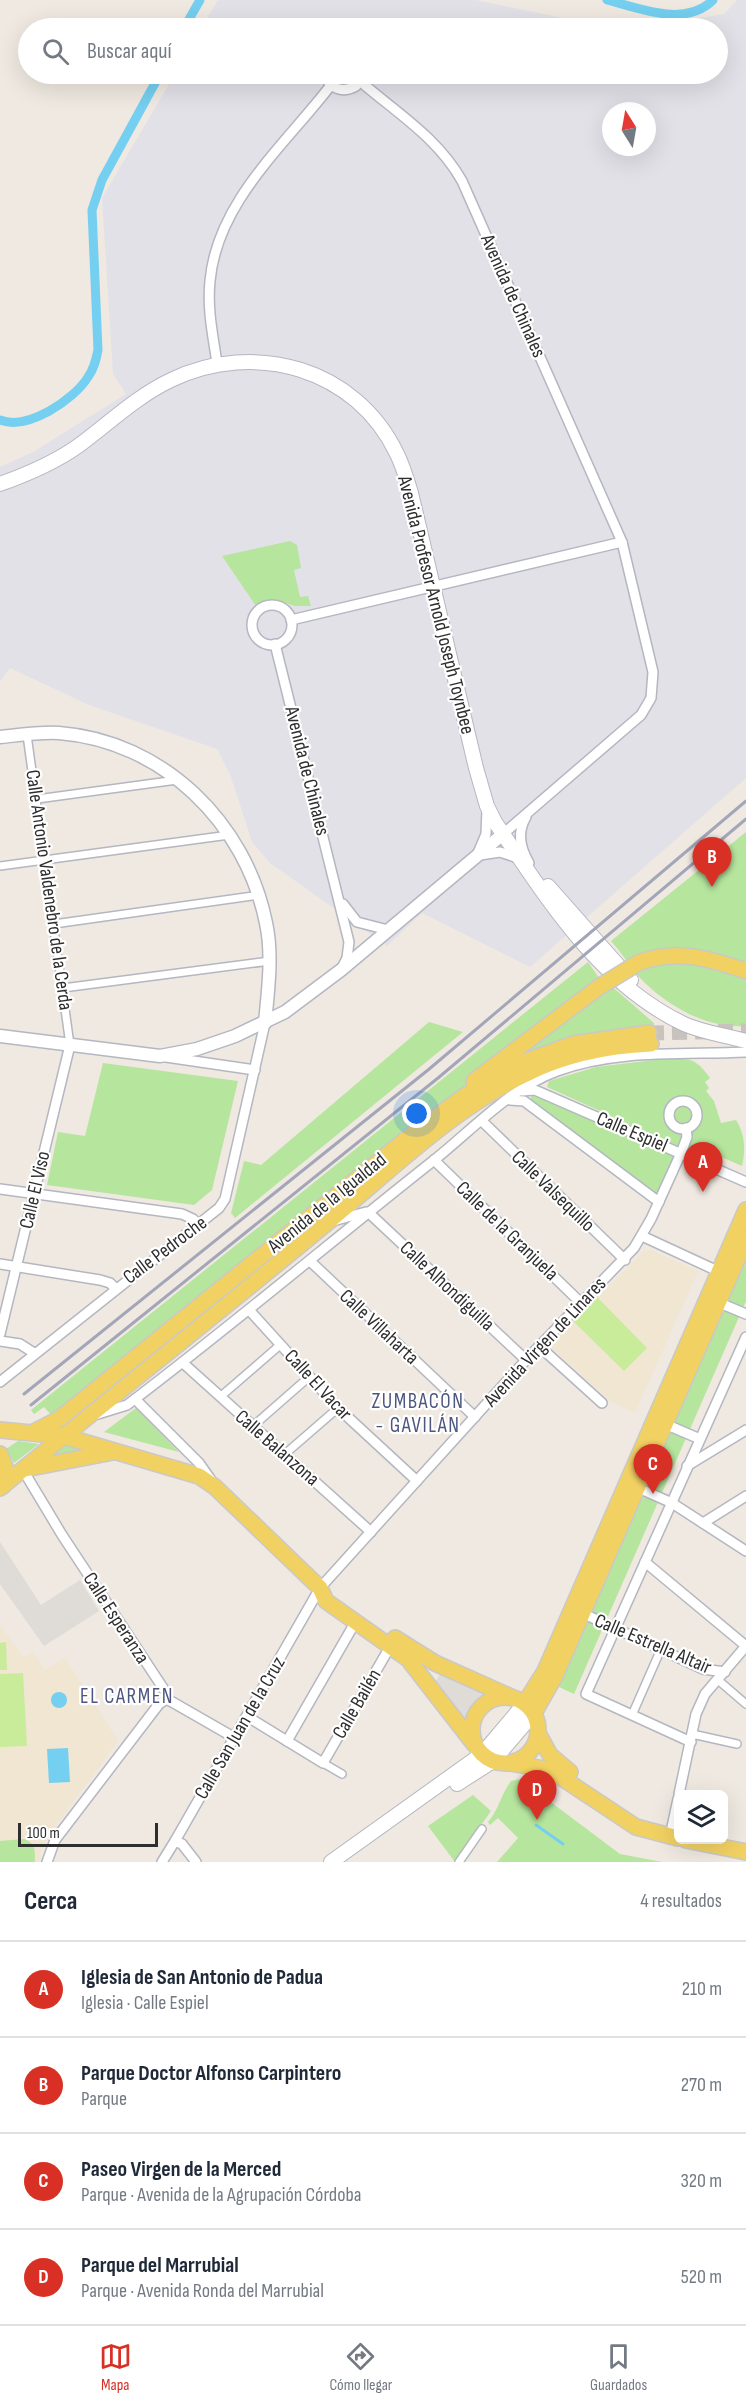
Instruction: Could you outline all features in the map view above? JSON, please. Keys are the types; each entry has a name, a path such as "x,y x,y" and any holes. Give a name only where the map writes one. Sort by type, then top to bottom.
{"main road":[{"name":"Avenida Profesor Arnold Joseph Toynbee","path":"0,484 53,462 171,380 217,363 260,362 289,366 315,375 340,388 367,411 384,432 398,455 411,493 487,806 503,834 572,931 623,984 693,1028 745,1043"},
{"name":"Avenida Profesor Arnold Joseph Toynbee","path":"520,858 584,923 652,1004"},
{"path":"415,1132 439,1108 504,1057 599,987 638,963 656,957 694,956 746,971"},
{"name":"Avenida de la Igualdad","path":"1,1487 459,1116 512,1080 577,1055 650,1038 591,1040 528,1060 480,1085 415,1132 59,1419 34,1432"},
{"path":"345,1862 483,1753 518,1701 536,1686 632,1485 724,1274 746,1210"},
{"path":"724,1274 746,1239"},
{"path":"483,1753 471,1724 481,1706 492,1699 518,1701 555,1676 632,1485 665,1424 713,1300"},
{"path":"0,1430 63,1436 187,1470 216,1487 320,1588 326,1601 408,1659 483,1753 510,1763 550,1770 636,1827 674,1831"},
{"path":"23,1470 116,1452"},
{"path":"0,1454 5,1467 1,1487"},
{"path":"320,1588 332,1593 416,1652 518,1701 550,1755 559,1764 640,1818 674,1830"},
{"path":"518,1701 536,1686"},
{"path":"510,1763 529,1753 538,1733"},
{"path":"331,1862 483,1753"},
{"path":"728,1838 746,1842"},
{"path":"709,1844 746,1852"}],"street":[{"path":"217,363 210,319 210,281 222,231 243,194 331,85 336,89 350,89 355,84"},
{"name":"Avenida de Chinales","path":"339,897 357,922 387,930 633,723 645,710 651,698 652,666 622,542 451,162 436,143 369,84"},
{"path":"291,620 622,542"},
{"path":"273,605 285,610 291,620 290,633 275,645 262,642 254,632 253,619 256,613 273,605"},
{"name":"Avenida de Chinales","path":"275,645 349,942 347,958 341,970"},
{"path":"0,737 58,733 88,738 126,749 179,780 213,812 232,835 260,895 267,925 270,961 265,1023"},
{"name":"Calle Antonio Valdenebro de la Cerda","path":"27,735 70,1046"},
{"path":"37,799 179,780"},
{"name":"Avenida de Chinales","path":"475,858 486,834 487,806"},
{"name":"Avenida de Chinales","path":"532,809 521,826 520,837 526,857 535,872"},
{"path":"0,866 232,835"},
{"name":"Avenida de Chinales","path":"475,858 484,853 500,852 520,858"},
{"path":"54,924 260,895"},
{"path":"160,1056 197,1049 265,1023 285,1012 341,970 387,930"},
{"path":"63,988 270,961"},
{"name":"Calle Pedroche","path":"0,1382 115,1288 219,1208 225,1199 265,1023"},
{"path":"0,1036 255,1070"},
{"name":"Avenida de la Igualdad","path":"87,1417 127,1405 250,1311 368,1212 504,1103 545,1075 600,1059 745,1043"},
{"name":"Calle El Viso","path":"0,1334 70,1046"},
{"name":"Calle Espiel","path":"517,1094 525,1089 535,1090 746,1182"},
{"name":"Calle Espiel","path":"504,1103 516,1099 525,1101 659,1202"},
{"name":"Calle Valsequillo","path":"482,1121 625,1260"},
{"name":"Avenida Virgen de Linares","path":"320,1588 539,1346 580,1302 625,1260 642,1236 659,1202 687,1137 686,1128"},
{"name":"Calle de la Granjuela","path":"434,1160 580,1302"},
{"path":"0,1189 182,1214 198,1225"},
{"name":"Avenida de la Igualdad","path":"328,1223 368,1212"},
{"name":"Calle Alhondiguilla","path":"368,1212 526,1360"},
{"path":"642,1236 724,1274"},
{"name":"Calle Villaharta","path":"310,1261 475,1417"},
{"path":"0,1264 100,1280 110,1283 115,1288"},
{"path":"713,1300 746,1314"},
{"name":"Calle El Vacar","path":"250,1311 338,1408 417,1481"},
{"path":"737,1744 669,1733 586,1694 746,1337"},
{"path":"0,1341 20,1344 34,1353"},
{"path":"220,1397 280,1345"},
{"path":"539,1346 602,1403"},
{"name":"Calle Balanzona","path":"183,1363 371,1532"},
{"path":"253,1426 309,1377"},
{"path":"135,1399 199,1463 216,1487"},
{"path":"285,1454 338,1408"},
{"path":"665,1424 700,1439"},
{"path":"687,1466 746,1430"},
{"name":"Calle Esperanza","path":"23,1470 62,1535 165,1691 167,1699"},
{"path":"632,1485 672,1503 744,1549"},
{"path":"703,1523 746,1496"},
{"path":"645,1562 746,1646 705,1694 696,1714 684,1731 669,1733"},
{"name":"Calle San Juan de la Cruz","path":"162,1862 236,1738 320,1588"},
{"name":"Calle Estrella Altair","path":"582,1613 703,1669 725,1672"},
{"path":"287,1741 356,1621"},
{"name":"Calle Bailén","path":"323,1763 391,1645"},
{"path":"632,1715 661,1649"},
{"path":"703,1669 706,1675 705,1694"},
{"path":"718,1680 746,1704"},
{"path":"46,1862 55,1840 159,1704 167,1699 236,1738"},
{"path":"681,1790 696,1714"},
{"path":"248,1717 342,1774"},
{"path":"459,1862 482,1829"},
{"path":"175,1841 182,1844 196,1862"}],"shaded area":[{"path":"218,0 476,0 563,18 207,18"},
{"path":"737,0 746,0 746,778 530,967 422,913 387,946 270,863 252,842 231,777 217,749 89,705 10,668 0,681 0,467 33,452 126,394 113,374 102,198 169,84 728,84 728,18 700,18 724,14"},
{"path":"645,1250 651,1250 698,1271 635,1413 612,1402 549,1346"},
{"path":"0,1542 41,1605 80,1580 99,1611 44,1646 0,1584"},
{"path":"0,1625 23,1657 33,1652 45,1670 65,1658 118,1741 49,1835 41,1850 40,1862 0,1862"},
{"path":"442,1671 492,1693 473,1706 465,1727 434,1684"}],"green space":[{"path":"290,541 297,545 301,568 294,570 300,597 308,596 311,606 295,606 272,599 256,606 222,556"},
{"path":"746,832 746,1026 732,1026 704,1020 690,1014 653,991 611,941"},
{"path":"588,962 599,978 52,1416 44,1407 34,1414 31,1410"},
{"path":"609,984 654,1023 654,1026 584,1037 517,1059 534,1037"},
{"path":"429,1022 463,1032 235,1218 231,1213 244,1161 261,1165"},
{"path":"686,1059 698,1064 704,1070 710,1078 705,1082 709,1088 706,1091 714,1101 721,1123 736,1120 743,1136 742,1166 701,1148 697,1155 547,1087 549,1081 596,1067 654,1060"},
{"path":"103,1063 238,1081 212,1190 194,1205 47,1185 58,1132 85,1136"},
{"path":"532,1095 674,1155 659,1192 654,1194 530,1100"},
{"path":"746,1260 746,1301 574,1694 559,1687"},
{"path":"597,1297 647,1348 624,1371 573,1321"},
{"path":"136,1408 179,1452 104,1432"},
{"path":"18,1441 39,1444 14,1463 6,1449"},
{"path":"67,1443 83,1447 84,1452 54,1457 54,1453"},
{"path":"6,1642 7,1670 0,1670 0,1643"},
{"path":"23,1673 27,1746 0,1747 0,1674"},
{"path":"520,1779 620,1854 662,1862 497,1862 518,1838 498,1818 490,1825 488,1822 511,1781"},
{"path":"473,1795 491,1811 455,1862 428,1826"},
{"path":"24,1839 33,1845 35,1862 0,1862 0,1841"}],"water":[{"path":"56,1692 62,1692 67,1700 65,1706 56,1708 51,1703 51,1697"},
{"path":"68,1748 70,1782 49,1783 47,1749"}],"waterway":[{"path":"190,18 200,0"},
{"path":"607,0 662,14 689,13 713,0"},
{"path":"0,420 23,421 49,411 72,395 92,371 98,350 92,210 102,180 155,84"},
{"path":"536,1825 563,1844"}],"tunnel":[{"path":"649,1033 746,1031"}],"railway":[{"path":"24,1394 428,1070 746,801"},
{"path":"31,1405 438,1078 746,819"}],"place":[{"name":"Parque Doctor Alfonso Carpintero","path":"712,887"},
{"name":"Iglesia de San Antonio de Padua","path":"703,1192"},
{"name":"Paseo Virgen de la Merced","path":"653,1494"},
{"name":"Parque del Marrubial","path":"537,1820"}],"district":[{"name":"ZUMBACÓN - GAVILÁN","path":"418,1413"},
{"name":"EL CARMEN","path":"127,1696"}]}
